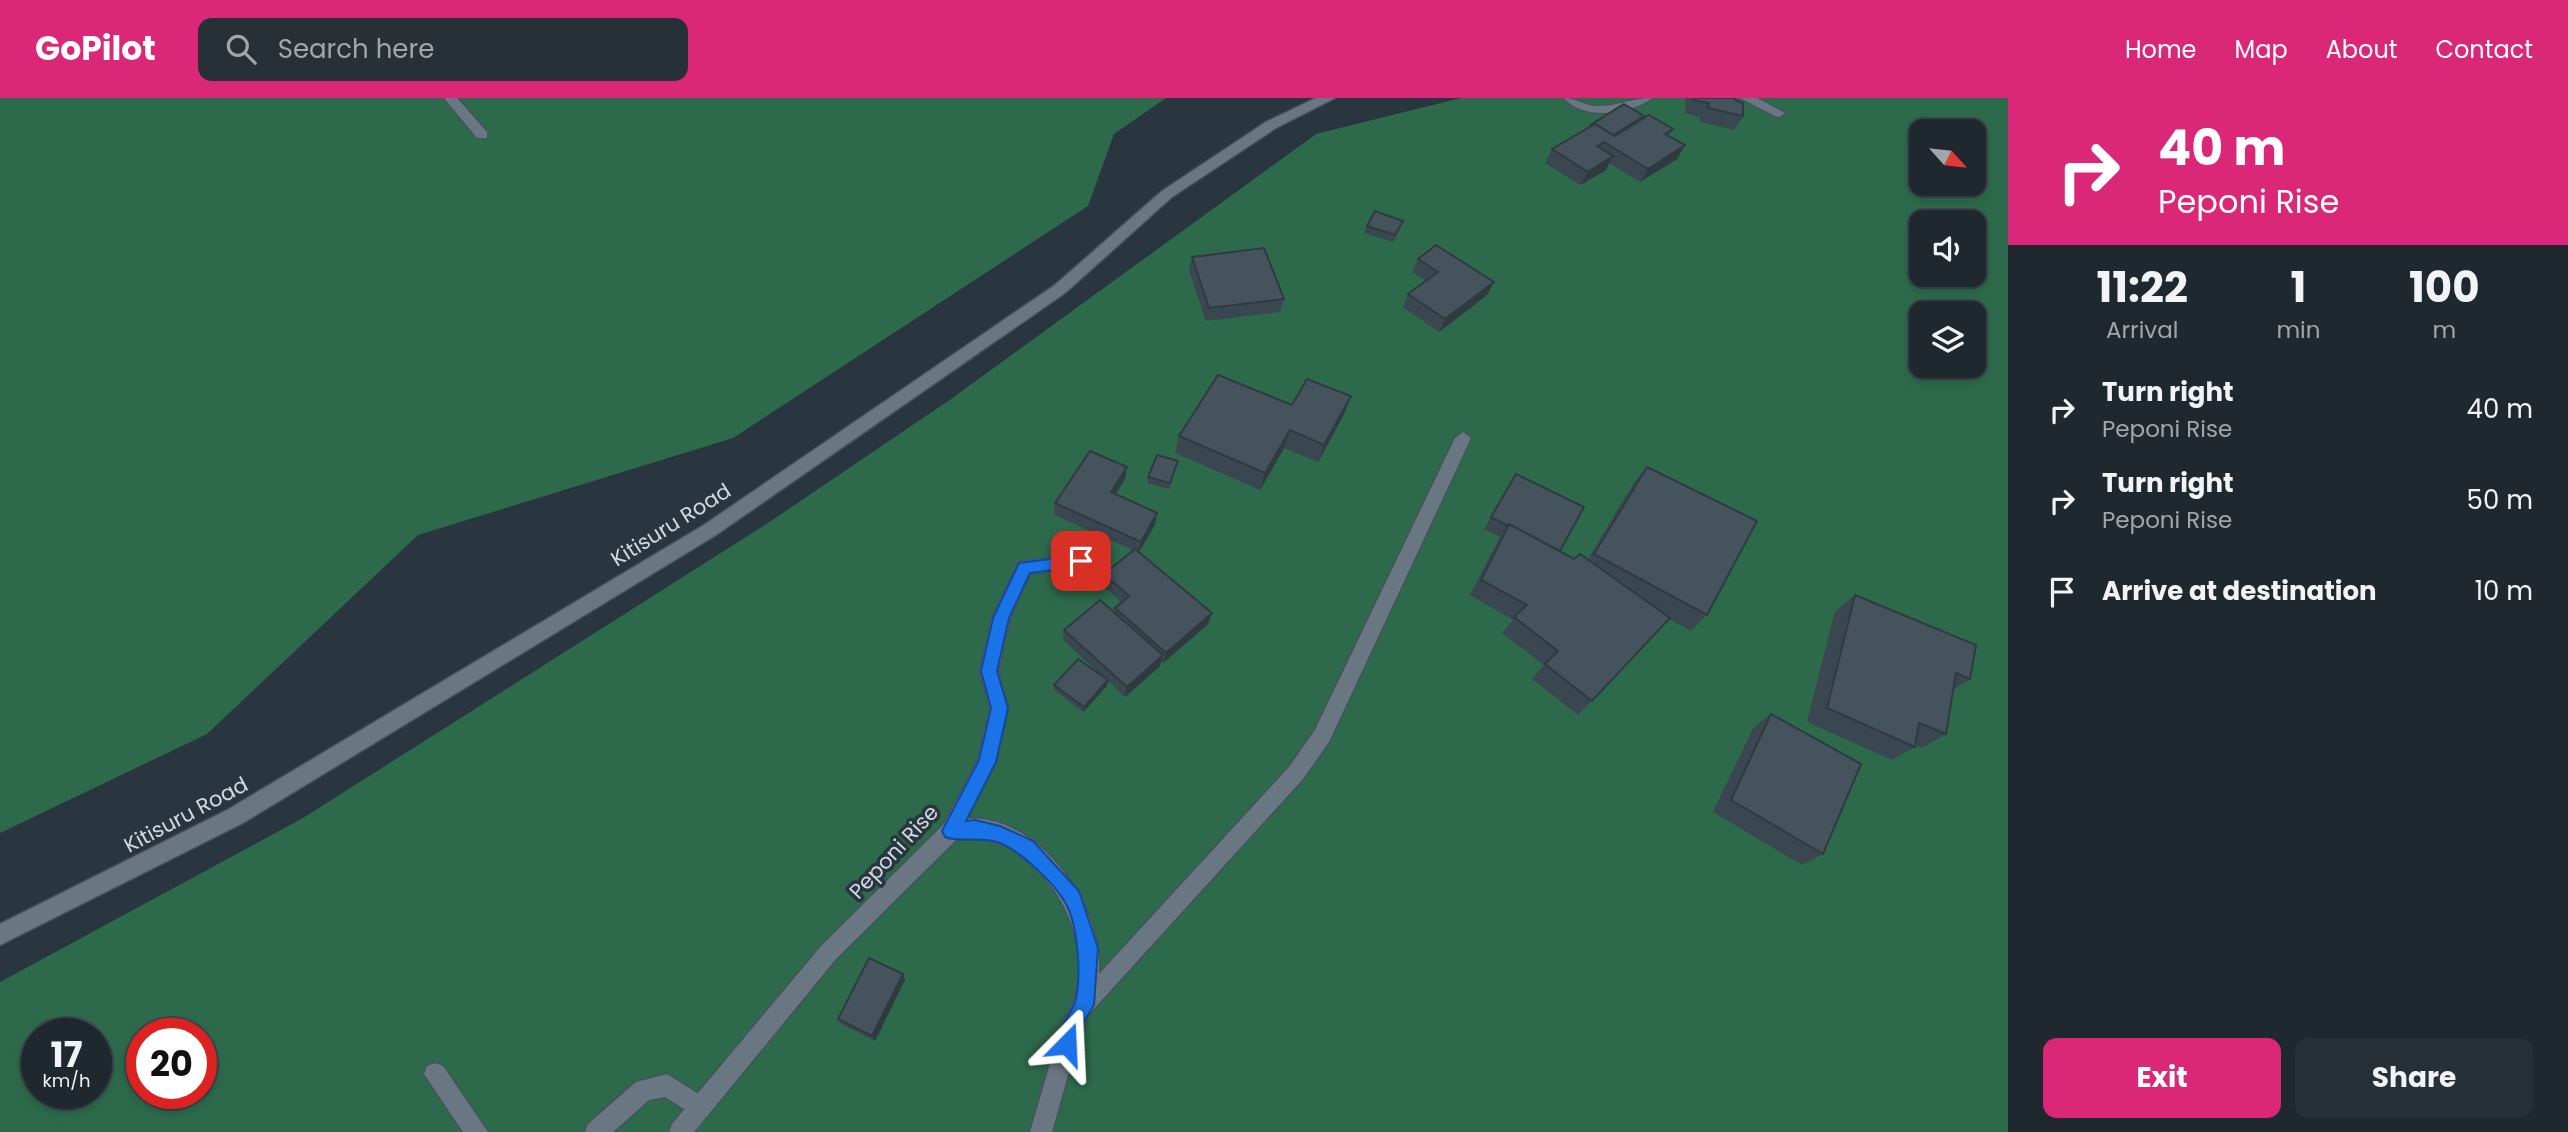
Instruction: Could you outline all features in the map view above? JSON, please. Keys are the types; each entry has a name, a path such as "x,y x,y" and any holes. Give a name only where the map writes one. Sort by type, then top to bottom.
{"street":[{"path":"450,98 482,135"},
{"name":"Kitisuru Road","path":"0,935 236,816 710,530 1060,289 1167,194 1271,125 1310,104 1329,98"},
{"path":"1570,98 1576,105 1592,113 1646,98"},
{"path":"1746,98 1779,113"},
{"path":"1041,1132 1072,1024 1084,1005 1296,773 1322,736 1463,438"},
{"name":"Peponi Rise","path":"680,1132 829,953 951,831 987,762 999,708 989,671 1001,618 1025,567 1081,561"},
{"path":"951,831 975,829 1000,834 1027,847 1073,897 1088,948 1084,1005"},
{"path":"435,1074 477,1132"},
{"path":"596,1132 644,1090 667,1085 700,1108"}],"green space":[{"path":"0,98 1166,98 1114,134 1088,206 733,438 418,535 207,734 0,833"},
{"path":"1461,98 2008,98 2008,1132 0,1132 0,982 303,818 768,523 951,399 1316,134"}],"building":[{"path":"1693,98 1735,98 1743,103 1743,116 1708,108 1709,103"},
{"path":"1624,104 1644,116 1613,135 1592,124"},
{"path":"1649,115 1673,129 1665,134 1685,145 1648,169 1604,142 1597,146 1613,156 1588,172 1552,149 1595,124 1615,136"},
{"path":"1375,211 1403,221 1395,235 1367,226"},
{"path":"1436,245 1494,282 1445,319 1408,294 1438,272 1418,259"},
{"path":"1264,248 1284,299 1209,308 1192,257"},
{"path":"1218,375 1292,405 1307,379 1351,396 1324,445 1290,430 1265,473 1179,436"},
{"path":"1090,451 1127,467 1111,492 1157,513 1141,542 1055,503"},
{"path":"1157,455 1178,461 1170,483 1148,477"},
{"path":"1647,467 1757,521 1707,615 1594,554"},
{"path":"1516,474 1584,507 1560,551 1491,517"},
{"path":"1509,524 1574,559 1580,554 1670,618 1592,701 1545,664 1558,651 1514,617 1527,605 1481,580"},
{"path":"1135,549 1212,613 1166,653 1115,608 1129,596 1104,574"},
{"path":"1855,595 1976,645 1970,679 1956,673 1946,734 1919,723 1915,747 1827,708"},
{"path":"1100,600 1163,655 1127,687 1064,630"},
{"path":"1078,659 1108,680 1084,707 1054,685"},
{"path":"1771,714 1861,764 1823,854 1731,800"},
{"path":"869,958 903,974 872,1036 838,1019"}],"route":[{"path":"1067,1044 1072,1024 1084,1005 1088,948 1073,897 1027,847 1000,834 975,829 951,831 987,762 999,708 989,671 1001,618 1025,567 1081,561"}]}
